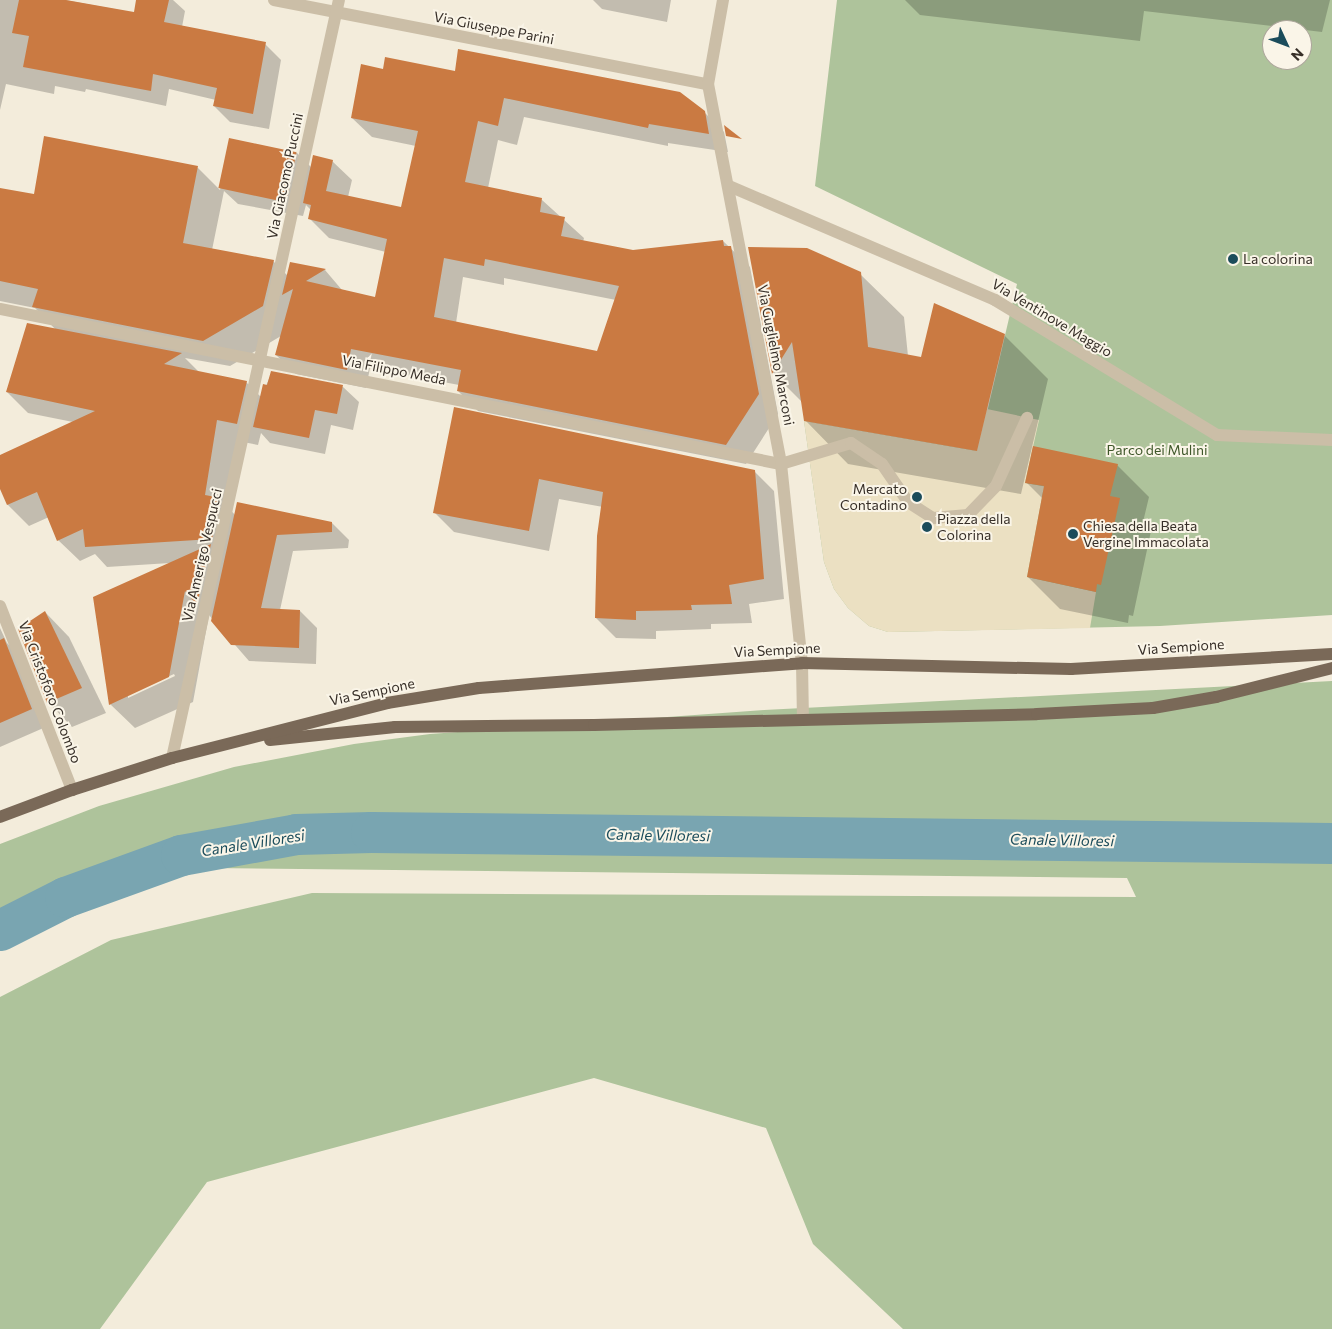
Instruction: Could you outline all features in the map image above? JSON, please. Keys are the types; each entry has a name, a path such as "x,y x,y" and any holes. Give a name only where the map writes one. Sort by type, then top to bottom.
{"main road":[{"name":"Via Sempione","path":"0,817 72,790 172,758 230,745 387,703 479,688 802,662 1071,669 1332,654"},
{"name":"Via Sempione","path":"230,745 395,727 803,720 1153,708 1216,698 1332,668"}],"street":[{"name":"Via Giuseppe Parini","path":"274,0 338,6 708,84"},
{"name":"Via Guglielmo Marconi","path":"723,0 708,84 781,464 802,662 803,720"},
{"name":"Via Giacomo Puccini","path":"261,358 338,6"},
{"name":"Via Ventinove Maggio","path":"729,186 995,300 1217,435 1332,440"},
{"name":"Via Filippo Meda","path":"0,309 261,358 781,464"},
{"name":"Via Amerigo Vespucci","path":"172,758 261,358"},
{"path":"781,464 851,443 882,464 908,502 933,518 968,515 996,486 1027,418"},
{"name":"Via Cristoforo Colombo","path":"0,606 72,790"}],"green space":[{"name":"Parco dei Mulini","path":"837,0 1332,0 1332,615 1160,626 888,632 869,626 848,608 834,589 824,562 804,421 978,451 1017,284 815,186"},
{"path":"1332,681 1332,1329 903,1329 813,1244 766,1128 594,1078 207,1182 100,1329 0,1329 0,997 111,940 312,893 1136,897 1127,878 119,867 0,922 0,844 99,806 234,767 354,744 430,734 764,710"}],"shaded area":[{"name":"Piazza della Colorina","path":"987,409 1039,420 1025,483 1048,487 1043,492 1027,577 1096,592 1090,628 888,632 869,626 848,608 834,589 824,562 804,421 977,451"}],"building":[{"path":"19,0 66,0 134,12 136,0 169,0 164,22 266,42 253,114 213,106 217,88 153,74 151,91 23,67 29,36 12,33"},
{"path":"458,49 680,92 705,111 709,134 649,124 648,128 504,98 498,126 478,121 465,182 542,198 540,212 565,217 561,236 633,250 723,240 724,246 731,246 759,394 726,445 457,391 461,370 351,349 347,370 275,355 293,289 282,295 290,262 326,269 306,281 375,297 387,239 308,219 311,205 303,203 313,155 333,160 326,191 401,207 418,131 351,118 361,64 383,69 385,57 455,71","holes":["444,258 484,266 485,259 619,286 597,351 434,317"]},
{"path":"724,125 742,139 726,136"},
{"path":"44,136 198,166 183,243 274,260 263,306 203,341 32,307 38,289 0,281 0,188 34,194"},
{"path":"229,138 296,152 286,202 218,188"},
{"path":"748,247 807,248 861,272 868,347 921,357 934,303 1005,334 977,451 804,421 792,342 772,374"},
{"path":"27,323 182,353 164,364 247,381 237,424 217,420 205,495 221,498 212,539 85,547 83,529 57,541 37,492 7,505 0,489 0,455 95,411 6,392"},
{"path":"271,371 343,385 337,414 315,410 309,438 253,427 263,384 267,385"},
{"path":"454,407 755,470 764,579 729,585 732,604 691,605 692,610 636,611 636,620 595,618 597,536 603,492 539,479 529,531 433,513"},
{"name":"Chiesa della Beata Vergine Immacolata","path":"1033,446 1118,464 1110,496 1120,498 1101,585 1097,584 1096,592 1027,577 1044,486 1025,483"},
{"path":"237,502 332,522 332,532 277,535 261,608 300,610 299,648 231,645 211,621"},
{"path":"211,544 197,605 185,591 169,677 109,705 93,597"},
{"path":"45,611 82,688 47,703 18,629"},
{"path":"4,638 32,709 0,723 0,640"}],"waterway":[{"name":"Canale Villoresi","path":"0,930 65,897 181,855 296,834 371,832 1332,843"}],"place":[{"name":"La colorina","path":"1233,259"},
{"name":"Mercato Contadino","path":"917,497"},
{"name":"Piazza della Colorina","path":"927,527"},
{"name":"Chiesa della Beata Vergine Immacolata","path":"1073,534"}]}
